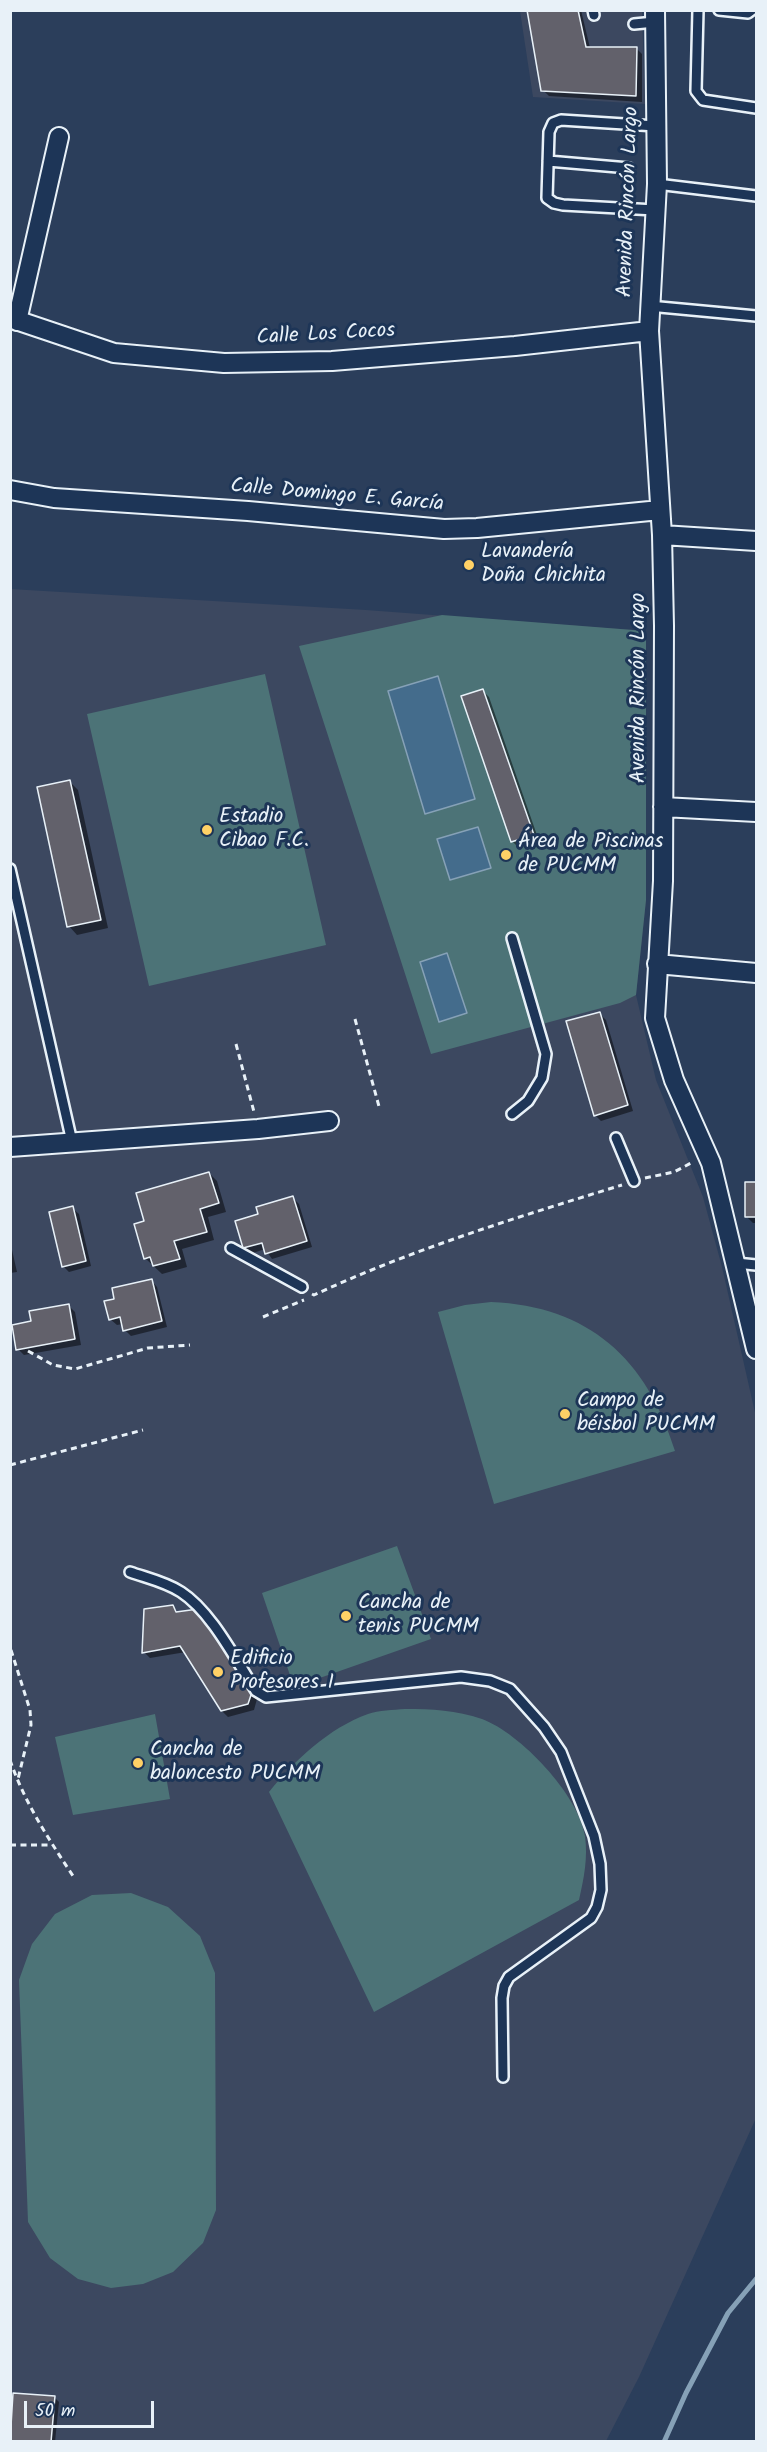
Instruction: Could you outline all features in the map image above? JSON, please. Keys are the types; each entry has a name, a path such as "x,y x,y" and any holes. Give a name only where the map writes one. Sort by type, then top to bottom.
{"street":[{"name":"Avenida Rincón Largo","path":"655,16 657,184 649,331 662,535 663,807 663,882 655,1018 674,1080 708,1155 756,1349"},
{"path":"14,319 59,137"},
{"name":"Calle Los Cocos","path":"14,319 114,353 224,363 332,361 515,346 649,331"},
{"name":"Calle Domingo E. García","path":"10,490 54,498 248,511 444,529 469,529 660,510"},
{"path":"662,535 756,541"},
{"path":"663,807 756,812"},
{"path":"657,964 756,973"},
{"path":"10,1147 258,1129 329,1121"}],"lane":[{"path":"698,10 696,91 703,100 756,108"},
{"path":"718,10 748,13 752,10"},
{"path":"634,24 655,16"},
{"path":"655,210 554,203 547,198 549,132 553,123 561,120 656,126"},
{"path":"548,161 629,168"},
{"path":"657,184 756,196"},
{"path":"649,306 756,316"},
{"path":"10,869 72,1142"},
{"path":"512,938 546,1054 542,1078 528,1101 512,1114"},
{"path":"616,1138 634,1181"},
{"path":"231,1248 302,1287"},
{"path":"736,1263 756,1265"},
{"path":"130,1572 168,1585 191,1599 217,1631 256,1691 266,1697 461,1677 490,1681 510,1689 543,1727 561,1752 594,1836 600,1864 601,1890 597,1907 591,1918 509,1977 504,1986 502,1998 503,2077"}],"path":[{"path":"355,1019 380,1110"},
{"path":"236,1044 258,1129"},
{"path":"263,1317 293,1307 351,1278 503,1223 634,1181 674,1172 708,1155"},
{"path":"302,1287 314,1295"},
{"path":"28,1351 53,1365 75,1369 148,1348 190,1345"},
{"path":"10,1465 143,1430"},
{"path":"11,1650 30,1710 31,1725 18,1781"},
{"path":"10,1760 39,1824 75,1879"},
{"path":"10,1845 52,1845"}],"shaded area":[{"path":"520,11 642,11 645,104 533,97"},
{"path":"10,589 366,610 646,631 646,900 636,995 656,1080 703,1197 722,1267 756,1417 756,2118 639,2377 606,2441 11,2441"},
{"path":"438,676 475,799 425,814 388,691"},
{"path":"478,827 491,868 450,880 437,839"},
{"path":"447,953 467,1013 439,1022 420,962"}],"green space":[{"name":"Área de Piscinas de PUCMM","path":"442,615 646,631 646,900 636,995 620,1003 431,1054 299,646"},
{"name":"Estadio Cibao F.C.","path":"265,674 326,945 149,986 87,714"},
{"name":"Campo de béisbol PUCMM","path":"491,1302 526,1306 557,1314 585,1327 609,1344 630,1364 648,1389 663,1418 675,1451 494,1504 438,1312 465,1305"},
{"name":"Cancha de tenis PUCMM","path":"397,1546 431,1639 294,1687 262,1593"},
{"path":"405,1709 444,1711 482,1719 497,1726 530,1751 546,1767 572,1802 585,1836 585,1868 579,1900 374,2012 269,1792 301,1757 326,1736 372,1713"},
{"path":"155,1714 170,1799 73,1815 55,1737"},
{"path":"131,1893 168,1907 200,1936 215,1973 216,2210 203,2243 173,2272 143,2284 111,2288 78,2279 50,2258 28,2222 19,1980 32,1944 55,1914 92,1895"}],"building":[{"path":"527,10 578,10 586,47 637,47 636,96 541,91"},
{"path":"483,689 534,835 511,842 461,696"},
{"path":"70,780 101,920 67,927 37,787"},
{"path":"600,1012 628,1105 594,1116 566,1021"},
{"path":"209,1172 219,1203 200,1209 207,1232 174,1241 180,1259 153,1266 150,1257 144,1259 134,1224 144,1221 136,1193"},
{"path":"745,1182 756,1182 756,1217 745,1217"},
{"path":"293,1196 307,1241 265,1254 262,1243 243,1248 235,1221 258,1214 256,1207"},
{"path":"73,1206 86,1261 62,1267 49,1212"},
{"path":"152,1279 162,1321 123,1331 120,1317 109,1320 104,1301 114,1299 112,1288"},
{"path":"69,1304 75,1339 16,1350 12,1325 31,1321 29,1311"},
{"name":"Edificio Profesores I","path":"173,1605 176,1612 198,1609 252,1692 248,1704 221,1711 180,1646 142,1653 144,1609"},
{"path":"13,2393 55,2396 51,2442 10,2442"}],"waterway":[{"path":"664,2442 686,2393 728,2313 756,2279"}],"place":[{"name":"Lavandería Doña Chichita","path":"469,565"},
{"name":"Estadio Cibao F.C.","path":"207,830"},
{"name":"Área de Piscinas de PUCMM","path":"506,855"},
{"name":"Campo de béisbol PUCMM","path":"565,1414"},
{"name":"Cancha de tenis PUCMM","path":"346,1616"},
{"name":"Edificio Profesores I","path":"218,1672"},
{"name":"Cancha de baloncesto PUCMM","path":"138,1763"}]}
